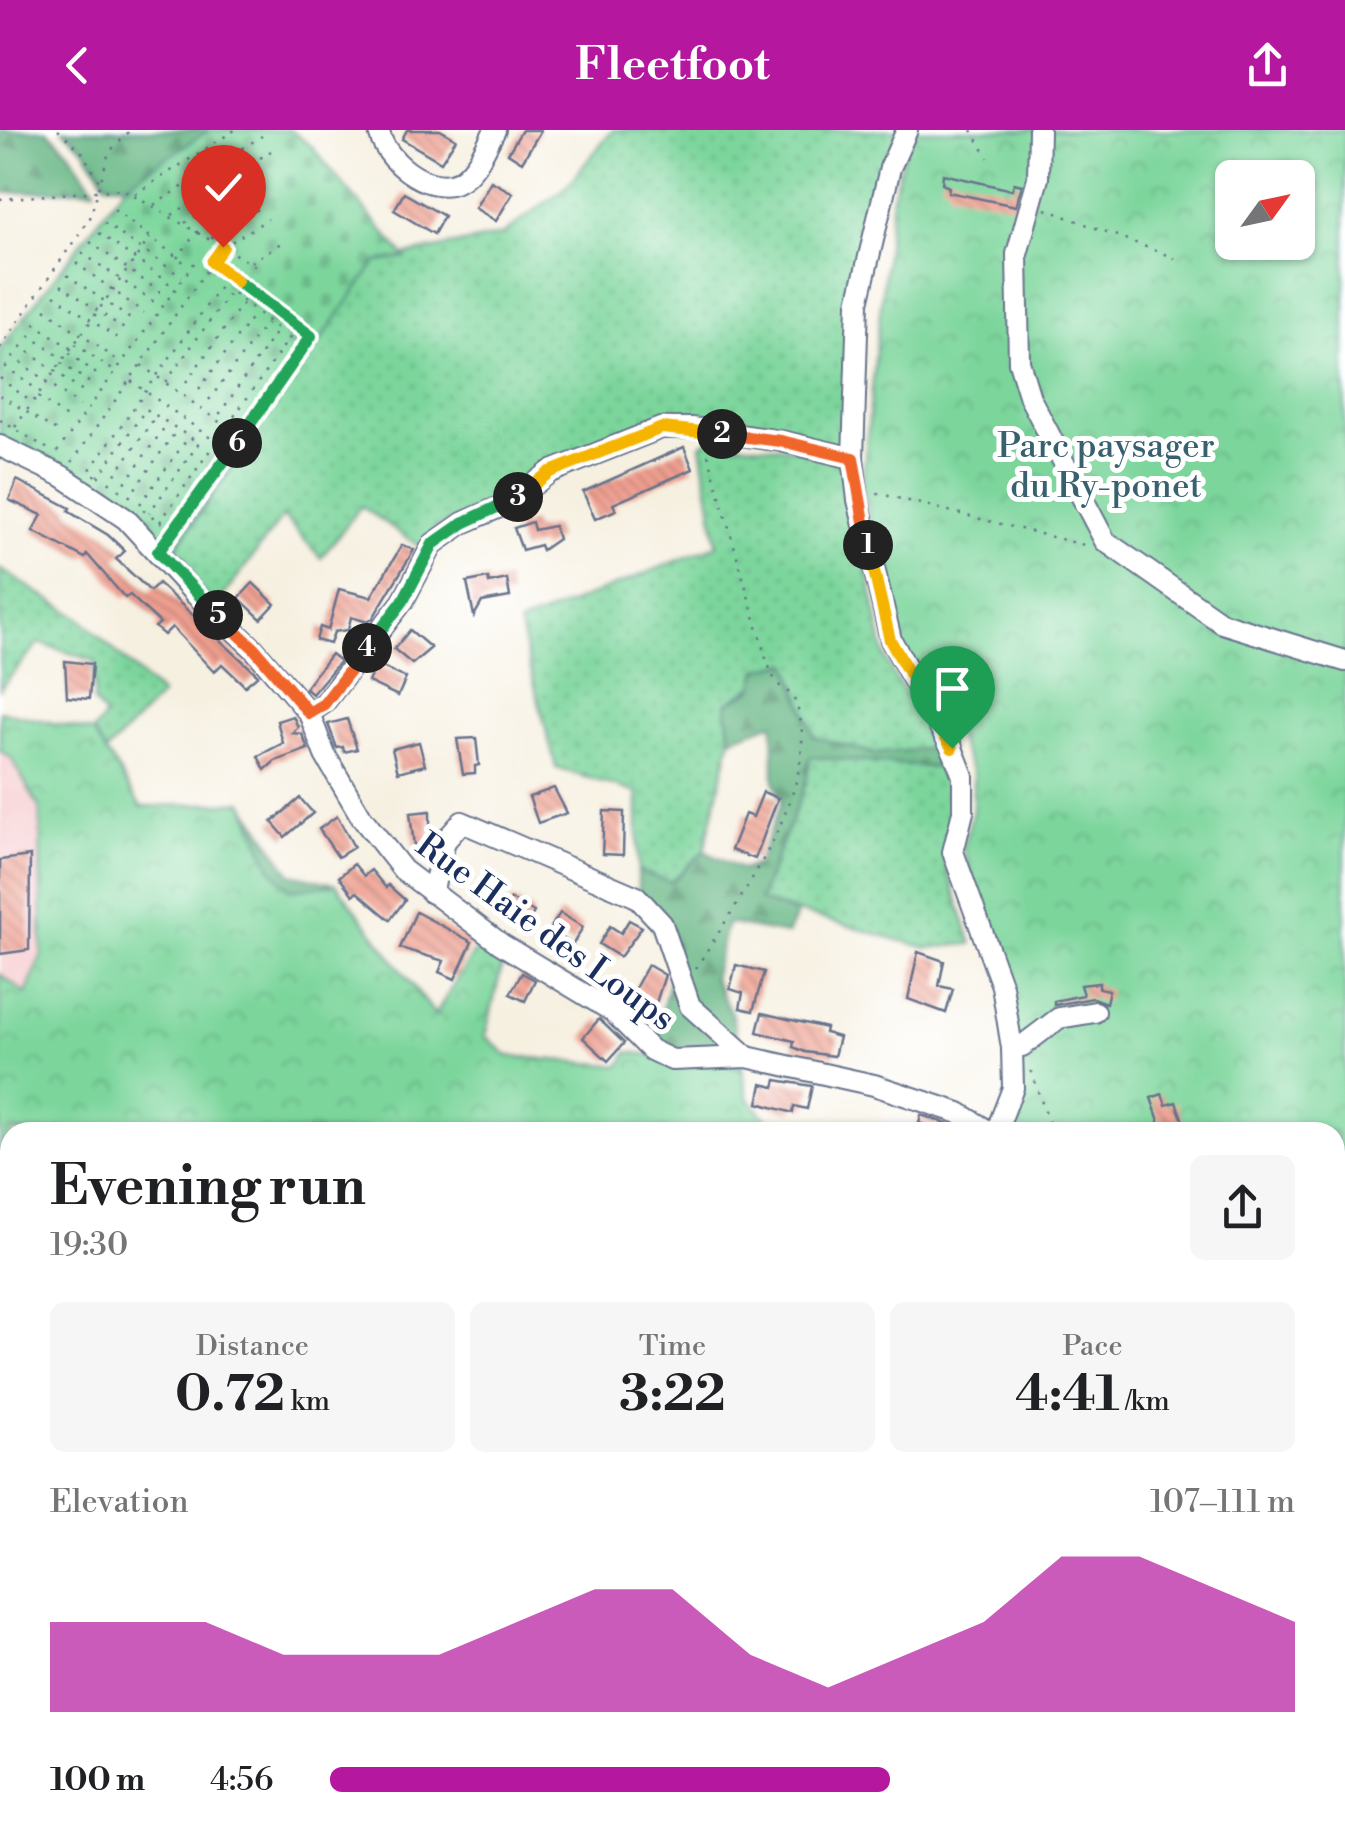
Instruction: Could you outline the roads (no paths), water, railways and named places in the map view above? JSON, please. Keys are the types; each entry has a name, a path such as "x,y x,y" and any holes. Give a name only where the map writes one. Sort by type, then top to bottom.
{"street":[{"path":"379,130 389,157 432,184 456,183 471,170 495,130"},
{"path":"907,130 890,168 858,302 853,458 890,640 952,748 963,776 962,812 952,852 1002,986 1017,1047 1013,1088 998,1122"},
{"path":"1040,130 1038,178 1017,254 1019,362 1030,398 1105,541 1222,623 1345,661"},
{"path":"309,713 324,704 403,601 423,557 446,532 511,502 550,472 662,428 781,441 853,458"},
{"name":"Rue Haie des Loups","path":"0,446 62,476 126,520 232,629 309,713 326,754 385,852 501,944 612,1010 662,1057 748,1057 927,1100 972,1122"},
{"path":"432,893 445,841 462,822 637,896 662,924 690,1006 748,1057"},
{"path":"1017,1047 1060,1018 1095,1012"}],"park label":[{"name":"Parc paysager du Ry-ponet","path":"1106,465"}]}
